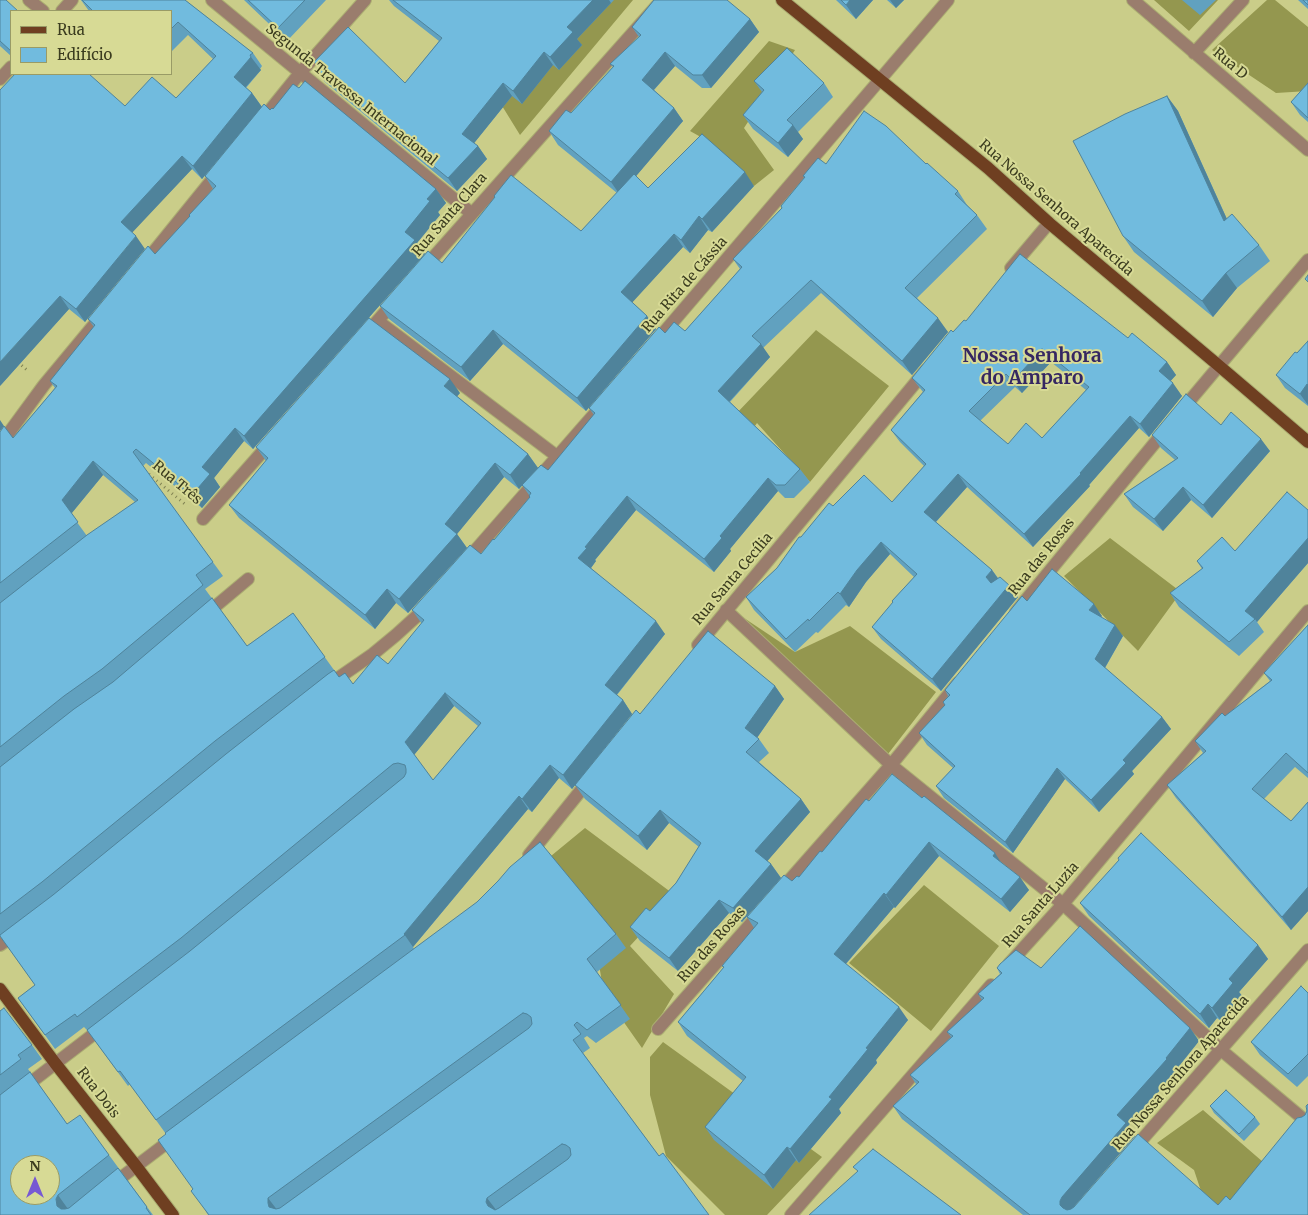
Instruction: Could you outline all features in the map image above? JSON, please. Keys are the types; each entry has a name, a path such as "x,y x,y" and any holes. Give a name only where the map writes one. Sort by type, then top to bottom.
{"main road":[{"name":"Rua Nossa Senhora Aparecida","path":"782,0 988,168 1049,223 1308,442"},
{"name":"Rua Dois","path":"0,989 173,1215"}],"street":[{"path":"29,0 42,10"},
{"path":"63,10 72,0"},
{"name":"Segunda Travessa Internacional","path":"212,0 471,213"},
{"path":"257,126 300,73 365,0"},
{"name":"Rua Santa Clara","path":"416,278 471,213 662,0"},
{"name":"Rua Rita de Cássia","path":"648,351 948,0"},
{"name":"Rua D","path":"1134,0 1308,150"},
{"path":"1194,53 1243,0"},
{"path":"0,79 10,68"},
{"path":"138,271 226,164"},
{"path":"1004,276 1049,223"},
{"name":"Rua das Rosas","path":"1011,619 1218,365 1308,260"},
{"path":"359,343 403,292"},
{"path":"0,445 44,386 113,302"},
{"path":"378,321 558,457"},
{"name":"Rua Santa Cecília","path":"689,656 935,359"},
{"path":"456,572 558,457 609,396"},
{"path":"203,519 281,431"},
{"path":"196,623 248,579"},
{"path":"325,688 396,635 437,594"},
{"path":"726,610 891,765 1063,904 1221,1050 1308,1123"},
{"name":"Rua Santa Luzia","path":"791,1215 1063,904 1308,611"},
{"name":"Rua das Rosas","path":"658,1029 891,765 967,673"},
{"path":"521,865 596,772"},
{"path":"0,945 28,924"},
{"name":"Rua Nossa Senhora Aparecida","path":"1123,1163 1308,950"},
{"path":"0,1106 110,1022"},
{"path":"102,1192 183,1131"}],"path":[{"path":"15,360 44,386"},
{"name":"Rua Três","path":"142,468 203,519"}],"green space":[{"path":"435,0 633,0 520,135"},
{"path":"1154,0 1218,0 1189,31"},
{"path":"1267,0 1275,0 1308,27 1308,91 1276,93 1212,50"},
{"path":"769,41 795,50 744,128 774,170 754,186 699,136 690,131"},
{"path":"816,330 889,386 810,482 757,423 736,453 715,436"},
{"path":"1110,538 1181,592 1138,651 1064,576"},
{"path":"741,616 795,652 850,626 936,692 888,754"},
{"path":"585,828 676,896 630,946 674,994 642,1048 604,994 595,941 540,865"},
{"path":"924,885 999,946 931,1031 849,963"},
{"path":"663,1042 822,1157 767,1215 725,1215 666,1156 650,1095 650,1057"},
{"path":"1203,1110 1263,1162 1229,1215 1203,1197 1194,1170 1157,1143"}],"building":[{"path":"0,0 6,0 17,10 10,10 10,50 0,41"},
{"path":"82,0 185,0 253,53 234,77 252,93 193,166 182,156 121,222 136,236 76,309 60,296 0,362 0,90 14,75 90,75 125,106 152,77 176,98 216,56 178,22 172,28 172,10 92,10"},
{"path":"248,0 305,0 278,28"},
{"path":"393,0 593,0 567,27 573,32 550,57 544,52 513,91 503,83 462,134 478,146 448,178 316,69 319,66 314,62 348,27 405,83 442,38"},
{"path":"654,0 727,0 750,19 702,75 693,75 665,52 642,80 674,108 611,182 549,131 566,110 571,113 614,66 610,64 641,35 632,27"},
{"path":"841,0 850,0 846,5"},
{"path":"787,48 824,83 787,120 793,125 778,143 743,115 764,90 754,81"},
{"path":"305,81 436,189 427,199 430,201 405,232 415,240 244,436 235,428 202,467 210,474 192,495 136,449 133,452 213,562 196,575 203,585 102,669 64,696 0,747 0,603 87,535 138,500 93,461 62,500 78,522 0,583 0,432 4,426 13,438 57,386 50,381 95,325 88,319 148,246 155,254 216,186 205,176 264,104 270,110 273,109 293,84 299,88"},
{"path":"1308,83 1308,118 1291,102"},
{"path":"1167,96 1224,221 1232,214 1259,245 1226,273 1202,301 1123,236 1073,141 1125,114"},
{"path":"864,111 886,126 958,191 955,194 977,215 905,288 938,318 902,361 811,280 752,336 761,344 718,391 800,469 785,485 776,485 768,478 720,536 722,538 704,559 627,496 585,547 587,548 578,558 656,621 605,685 623,700 563,775 550,765 522,799 519,796 405,935 156,1120 87,1030 190,951 404,777 406,773 405,765 393,764 181,938 77,1017 75,1014 45,1035 18,998 35,985 0,935 53,895 226,754 328,674 334,670 339,677 345,673 353,684 377,655 388,664 424,620 412,610 470,545 481,554 494,540 530,497 531,493 522,485 541,465 548,470 595,413 589,408 659,327 665,333 674,322 685,331 742,267 733,259 782,208 781,206 818,158 826,164","holes":["445,693 481,723 433,780 405,742"]},
{"path":"702,134 745,172 702,219 699,216 681,240 674,234 621,292 647,316 577,398 493,330 461,367 380,306 428,251 442,263 511,175 581,231 634,174 648,188"},
{"path":"1020,254 1128,338 1132,333 1167,362 1159,371 1173,383 1140,424 1130,416 1081,474 1024,534 958,474 924,512 992,570 986,577 991,583 1000,577 1009,585 932,679 872,627 892,601 917,574 881,542 857,570 840,594 838,592 809,621 808,619 786,639 746,597 777,568 799,537 829,503 833,506 864,475 892,502 926,464 891,430 925,390 912,378 951,330 953,332 964,320 966,321","holes":["1042,349 1089,387 1042,438 1026,423 1008,444 969,411 1006,374 1013,381"]},
{"path":"369,318 450,379 444,386 528,454 510,475 495,463 445,524 457,534 399,599 387,589 365,615 229,505 268,458 256,447"},
{"path":"1308,341 1308,385 1300,394 1276,375 1295,352 1297,353"},
{"path":"1186,394 1221,425 1231,412 1261,439 1203,505 1183,487 1154,519 1124,494 1178,458 1152,435"},
{"path":"1287,492 1308,510 1308,538 1245,611 1255,619 1229,642 1170,593 1203,568 1197,561 1222,537 1235,551"},
{"path":"1052,569 1094,604 1089,610 1115,625 1095,659 1162,717 1123,760 1126,763 1091,800 1057,768 1005,842 936,786 955,766 919,733 945,705 943,702 950,695 945,690 1022,596 1027,601"},
{"path":"212,598 247,646 293,613 325,657 215,741 0,914 0,767 74,709 113,682"},
{"path":"1308,625 1308,773 1286,753 1252,789 1291,821 1308,802 1308,887 1282,917 1167,785 1206,751 1195,741 1222,713 1225,716 1272,680 1264,673"},
{"path":"708,631 775,686 745,728 759,739 746,752 801,799 755,851 771,864 733,908 719,900 669,958 630,927 646,908 650,911 676,883 701,843 660,810 638,836 575,785 636,710 640,714"},
{"path":"892,774 922,798 924,796 995,853 993,856 1020,877 1001,899 929,842 886,895 884,893 834,954 899,1007 829,1097 832,1099 790,1149 787,1147 764,1175 705,1127 746,1077 678,1022 758,923 747,917 784,875 792,881 797,876 799,877 866,799 869,801"},
{"path":"1141,833 1258,945 1229,979 1233,983 1212,1008 1208,1004 1200,1014 1080,903"},
{"path":"540,842 616,934 587,959 621,1005 587,1030 577,1022 574,1025 581,1034 573,1040 659,1156 663,1153 709,1215 209,1215 158,1140 477,902 510,867","holes":["523,1013 531,1017 532,1024 529,1028 280,1208 269,1207 268,1198","562,1144 570,1148 571,1155 568,1159 499,1208 495,1210 488,1206 487,1198"]},
{"path":"1080,926 1190,1028 1167,1059 1117,1115 1126,1123 1062,1197 1060,1205 1067,1210 1074,1207 1138,1134 1218,1205 1226,1196 1230,1200 1297,1118 1305,1115 1308,1104 1308,1215 1030,1215 893,1106 919,1082 910,1075 953,1036 947,1032 984,998 978,994 1002,973 997,968 1000,964 1016,950 1041,968"},
{"path":"1301,986 1308,993 1308,1054 1288,1074 1251,1042"},
{"path":"4,1008 32,1045 18,1055 21,1059 0,1075 0,1011"},
{"path":"30,1072 67,1124 80,1115 109,1155 60,1193 60,1155 10,1155 10,1205 57,1205 61,1209 69,1208 118,1168 151,1215 0,1215 0,1095"},
{"path":"1226,1090 1255,1117 1239,1134 1210,1106"},
{"path":"873,1149 961,1215 809,1215 858,1171 853,1167"}],"district":[{"name":"Nossa Senhora do Amparo","path":"1032,368"}]}
